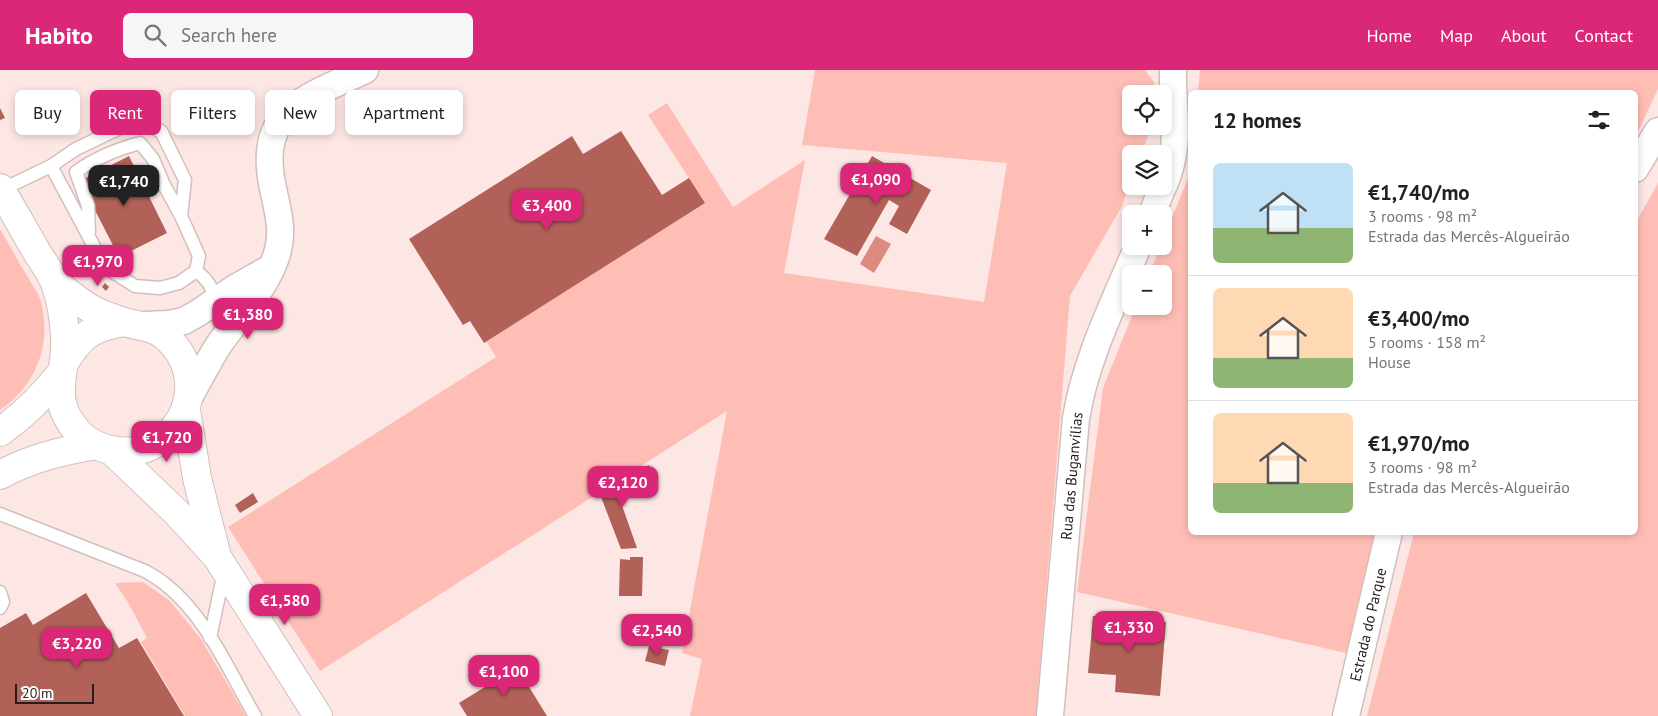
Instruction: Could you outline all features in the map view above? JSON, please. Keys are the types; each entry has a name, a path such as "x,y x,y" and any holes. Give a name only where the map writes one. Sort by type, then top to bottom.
{"street":[{"path":"0,475 37,458 61,452 104,448 135,452 157,444 174,429 218,346 261,289 272,267 280,242 281,231 269,164 274,132 283,117 300,102 365,70"},
{"path":"1172,160 1176,118 1173,70"},
{"path":"1638,164 1658,130"},
{"path":"0,189 55,283 64,328 60,395 66,416 79,433 104,448 176,512 220,563 318,716"},
{"name":"Rua das Buganvílias","path":"1050,716 1076,418 1080,396 1091,358 1134,255"},
{"path":"0,432 17,420 42,397 62,368 74,346 88,333 106,325 168,324 184,321 272,267"},
{"path":"55,283 95,311 165,336 180,352 188,373 188,403 197,478 220,563"},
{"name":"Estrada do Parque","path":"1346,716 1389,535"}],"lane":[{"path":"0,189 51,166 76,148 126,125 143,125 160,131 186,180 181,216"},
{"path":"51,166 105,267 135,286 160,288 179,283 196,271 199,256 181,216 164,185 153,158 140,143 121,148 86,164 76,172 88,206 90,238"},
{"path":"196,271 211,285 214,302"},
{"path":"0,514 145,571 164,583 183,600 201,622 255,716"},
{"path":"210,638 220,563"},
{"path":"0,592 3,602 0,608"}],"shaded area":[{"path":"815,70 1145,70 1154,82 1155,85 1122,85 1122,135 1148,135 1145,145 1122,145 1122,195 1126,195 1122,206 1070,296 1036,716 690,716 702,659 682,653 727,411 320,671 228,527 496,357 486,341 705,203 648,115 667,103 733,207 805,160 784,273 984,302 1007,163 802,145"},
{"path":"1200,70 1658,70 1658,89 1638,132 1638,90 1198,90"},
{"path":"1188,178 1188,535 1376,535 1346,653 1077,592 1103,388 1132,315 1172,315 1172,265 1153,265 1157,255 1172,255 1172,218"},
{"path":"1658,183 1658,716 1367,716 1413,535 1638,535 1638,219"},
{"path":"0,229 39,296 44,315 44,331 39,361 32,375 24,388 0,410"},
{"path":"876,236 891,244 874,273 860,264"},
{"path":"143,582 170,601 201,639 246,716 185,716 141,642 147,638 129,604 115,583"}],"building":[{"path":"0,108 5,118 0,120"},
{"path":"621,131 662,195 689,178 705,203 484,343 470,321 463,325 409,239 572,136 583,154"},
{"path":"129,156 167,233 119,257 80,181"},
{"path":"872,156 931,190 907,234 889,224 899,206 889,200 857,256 824,239"},
{"path":"105,283 109,287 106,291 102,287"},
{"path":"649,465 649,479 619,497 637,548 621,549 601,497"},
{"path":"253,493 258,502 240,513 235,505"},
{"path":"630,557 643,557 642,596 619,596 620,559 630,560"},
{"path":"86,593 119,648 137,638 184,716 0,716 0,628 26,613 33,625"},
{"path":"1093,616 1166,622 1160,696 1115,692 1116,675 1088,673"},
{"path":"649,646 669,650 665,666 645,661"},
{"path":"510,656 547,716 467,716 459,703 509,672 502,660"}]}
